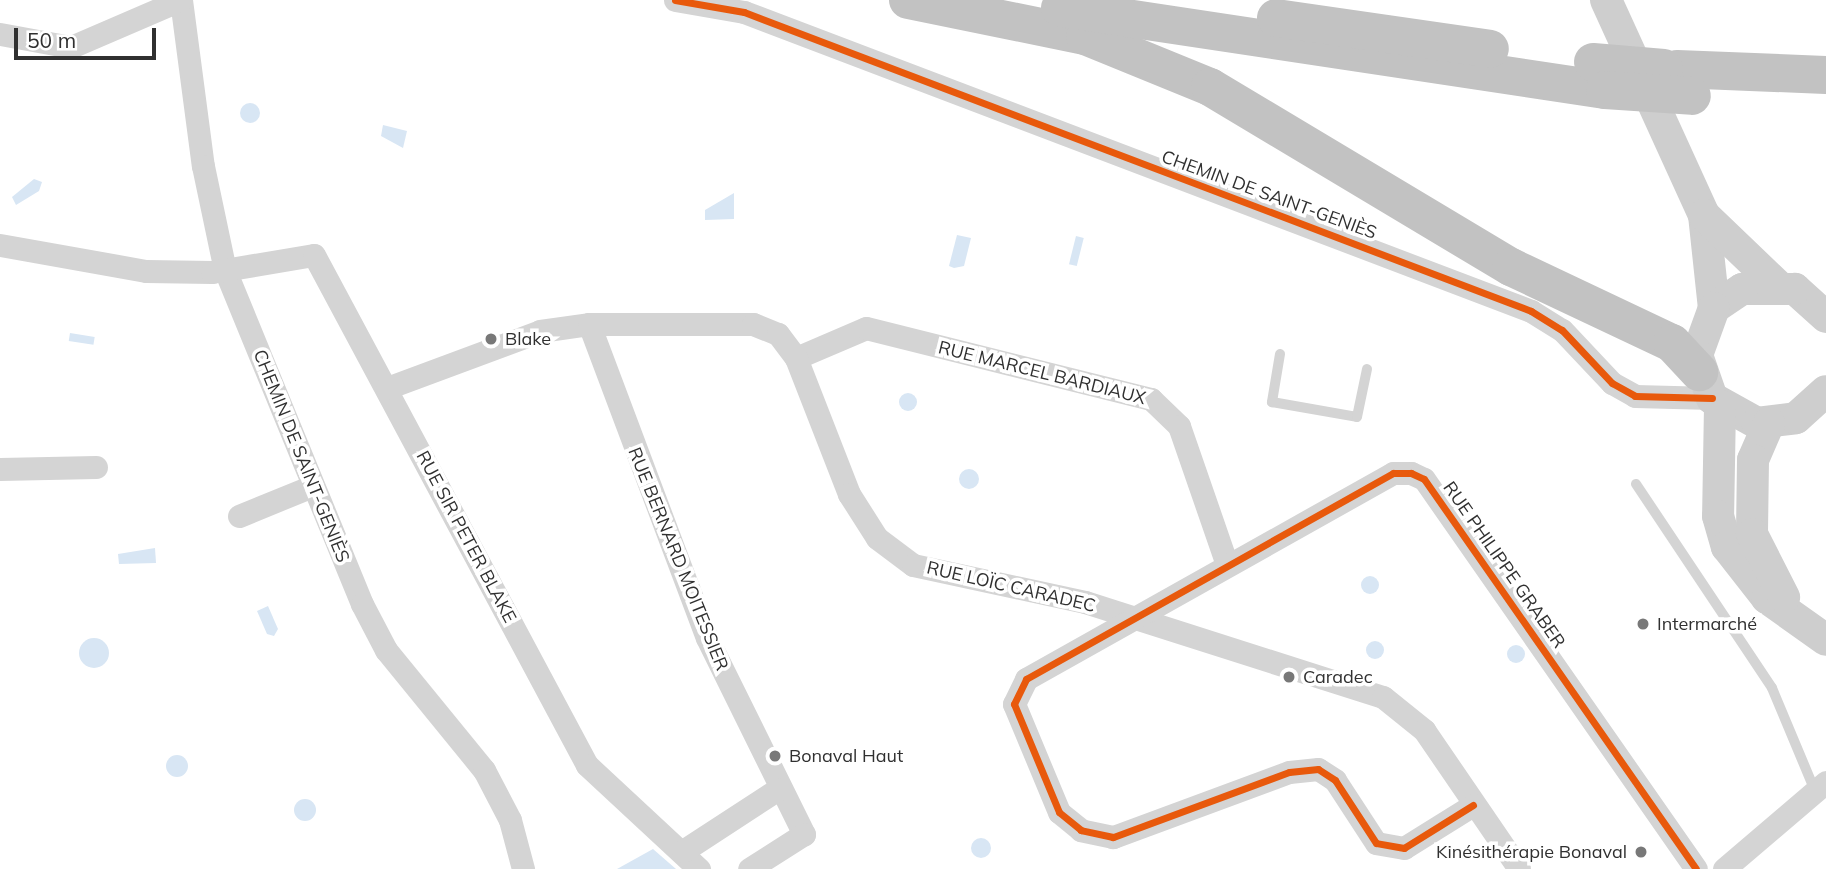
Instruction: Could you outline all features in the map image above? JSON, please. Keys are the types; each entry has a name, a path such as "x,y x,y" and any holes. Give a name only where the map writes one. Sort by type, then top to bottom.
{"highway":[{"path":"908,0 1085,36 1198,81 1511,267 1672,343 1711,392"},
{"path":"1010,0 1599,76 1684,83 1826,101"},
{"path":"1170,0 1599,76"},
{"path":"1684,83 1826,75"}],"street":[{"path":"0,34 71,47 180,0"},
{"name":"CHEMIN DE SAINT-GENIÈS","path":"180,0 203,166 225,270 312,486 386,650 484,771 510,820 523,869"},
{"name":"CHEMIN DE SAINT-GENIÈS","path":"675,0 744,12 1475,290 1551,322 1612,383 1635,396 1711,392"},
{"path":"1606,0 1704,215 1714,308"},
{"path":"1704,215 1777,285 1811,299 1826,317"},
{"path":"0,245 146,271 225,270"},
{"name":"RUE SIR PETER BLAKE","path":"225,270 314,255 587,765 683,851 699,869"},
{"path":"1777,285 1742,289 1714,308 1699,338 1711,392 1718,516 1727,547 1767,598 1826,640"},
{"name":"RUE LOÏC CARADEC","path":"387,388 540,331 589,324 753,324 778,334 796,358 849,494 877,538 913,565 1136,617 1383,697 1424,730 1519,869"},
{"name":"RUE BERNARD MOITESSIER","path":"589,324 706,638 778,789 804,834 748,869"},
{"name":"RUE MARCEL BARDIAUX","path":"796,358 866,328 1151,400 1179,426 1227,565"},
{"path":"1711,392 1737,417 1769,423 1820,405"},
{"path":"1769,423 1753,460 1752,534 1764,567 1798,619"},
{"path":"0,469 96,467"},
{"name":"RUE PHILIPPE GRABER","path":"1473,805 1404,848 1376,843 1335,780 1318,769 1289,772 1113,837 1081,830 1059,812 1014,704 1026,679 1393,473 1424,479 1696,869"},
{"path":"239,516 312,486"},
{"path":"1724,869 1821,786"},
{"path":"683,851 778,789"}],"lane":[{"path":"1280,354 1272,402 1357,417 1367,369"},
{"path":"1636,484 1772,688 1821,786"}],"water":[{"path":"246,103 254,103 260,113 254,123 246,123 240,117 240,109"},
{"path":"383,125 407,131 403,148 381,136"},
{"path":"34,179 42,182 39,191 16,205 12,197"},
{"path":"734,193 734,219 705,220 705,210"},
{"path":"957,235 971,238 964,266 954,268 949,266"},
{"path":"1076,236 1084,238 1077,266 1069,264"},
{"path":"70,333 95,337 93,345 69,341"},
{"path":"904,393 912,393 917,402 915,409 904,411 899,406 899,398"},
{"path":"965,469 973,469 979,479 973,489 965,489 959,483 959,475"},
{"path":"155,548 156,563 119,564 118,554"},
{"path":"1370,576 1376,579 1379,585 1376,591 1370,594 1364,591 1361,585 1364,579"},
{"path":"268,606 278,629 274,636 267,634 257,611"},
{"path":"94,638 105,642 109,653 105,664 94,668 83,664 79,653 83,642"},
{"path":"1375,641 1381,644 1384,650 1381,656 1375,659 1369,656 1366,650 1369,644"},
{"path":"1516,645 1522,648 1525,654 1522,660 1516,663 1510,660 1507,654 1510,648"},
{"path":"177,755 185,758 188,766 185,774 177,777 169,774 166,766 169,758"},
{"path":"301,799 309,799 316,806 316,814 309,821 301,821 294,814 294,806"},
{"path":"981,838 988,841 991,848 988,855 981,858 974,855 971,848 974,841"},
{"path":"653,849 676,869 617,869"}],"cycle path":[{"path":"675,0 744,12 1531,311 1562,330 1612,383 1635,396 1712,398"},
{"path":"1473,805 1404,848 1376,843 1335,780 1318,769 1289,772 1113,837 1081,830 1059,812 1014,704 1026,679 1393,473 1411,473 1424,479 1696,869"}],"place":[{"name":"Blake","path":"491,339"},
{"name":"Intermarché","path":"1643,624"},
{"name":"Caradec","path":"1289,677"},
{"name":"Bonaval Haut","path":"775,756"},
{"name":"Kinésithérapie Bonaval","path":"1641,852"}]}
